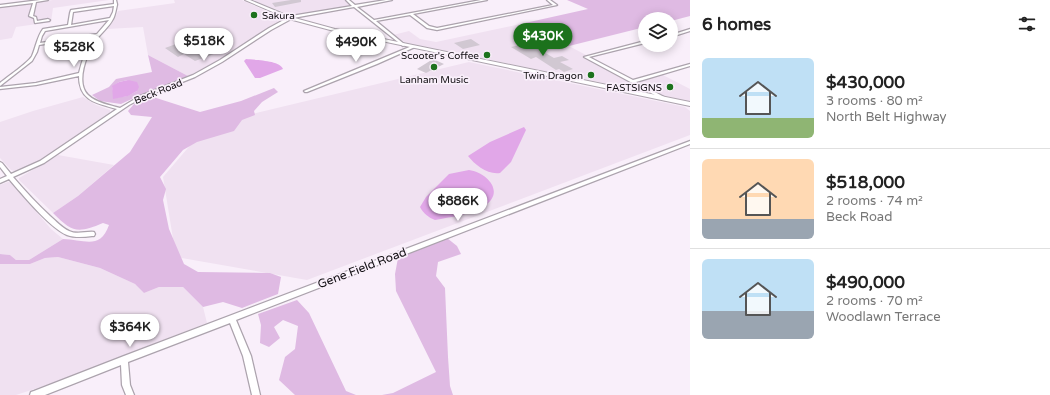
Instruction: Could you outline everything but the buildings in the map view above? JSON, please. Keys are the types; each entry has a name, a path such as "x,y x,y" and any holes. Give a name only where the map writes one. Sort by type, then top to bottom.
{"main road":[{"path":"247,0 290,18 334,30 690,104"}],"street":[{"path":"0,6 47,0"},
{"path":"115,0 116,10 112,19 98,35 85,56 81,74 81,88 88,97 96,102 120,109"},
{"path":"347,0 403,45"},
{"name":"Beck Road","path":"0,181 42,162 120,109 141,97 194,76 290,18 389,0"},
{"path":"373,21 486,0"},
{"path":"411,14 432,29 437,29 556,5 548,0"},
{"path":"35,2 31,16 35,18 36,22 48,20"},
{"path":"69,25 72,12 116,5"},
{"path":"0,86 31,60 41,33 44,30 112,19"},
{"path":"678,34 690,30"},
{"path":"38,44 98,35"},
{"path":"638,44 586,57 665,99"},
{"path":"306,90 376,64 413,47"},
{"path":"632,82 690,65"},
{"path":"0,86 36,84 81,74"},
{"name":"Gene Field Road","path":"34,395 689,143"},
{"path":"0,164 52,222 66,232 78,236 92,234"},
{"path":"232,319 247,356 256,395"},
{"path":"124,360 126,385 130,395"}],"shaded area":[{"path":"53,0 109,0 53,8 51,22 16,27 12,38 0,40 0,7"},
{"path":"174,0 242,0 282,19 221,59 188,76 148,55 143,27 107,29 113,22 118,11 175,3"},
{"path":"252,0 346,0 352,6 293,16"},
{"path":"567,0 690,0 690,16 678,19 678,12 638,12 638,29 569,46 525,23 588,9"},
{"path":"525,23 586,55 587,59 648,92 406,43 393,35 409,31 420,39 436,42"},
{"path":"148,55 188,76 121,104 100,101 92,95 109,87 116,79 152,72","holes":["128,80 137,91 127,96 113,98 114,95 112,87 119,82"]},
{"path":"246,59 272,62 281,66 283,69 260,78 255,78 244,61"},
{"path":"469,62 685,107 690,111 690,135 307,280 176,257 163,177 193,142 239,117"},
{"path":"661,74 690,89 690,102 658,94 637,82"},
{"path":"128,80 137,82 139,87 137,91 128,96 113,99 112,86 119,82"},
{"path":"274,88 278,92 262,102 254,111 255,115 242,120 234,131 197,142 183,150 160,177 166,189 163,200 169,229 184,264 198,272 270,273 281,277 278,294 242,308 223,302 203,307 183,287 159,287 144,293 135,284 100,268 58,257 45,258 30,264 0,264 0,254 10,255 16,260 29,260 63,239 90,242 101,238 109,225 103,223 87,229 75,229 65,224 53,213 78,196 130,152 152,117 131,115 128,111 134,104 150,96 200,112 241,101"},
{"path":"83,97 96,105 110,110 110,112 39,162 17,172 11,170 0,158 0,122"},
{"path":"524,127 526,130 511,162 500,173 482,169 468,156 490,142"},
{"path":"58,155 114,165 78,196 53,213 19,180 19,178"},
{"path":"469,170 482,175 492,184 494,190 490,202 472,212 435,220 424,213 420,207 426,197 449,174"},
{"path":"11,182 51,229 63,239 29,260 16,260 10,255 0,254 0,185"},
{"path":"447,238 457,246 461,254 438,262 436,276 445,288 450,386 453,395 382,395 393,393 436,372 396,291 395,274 398,258"},
{"path":"58,257 100,268 135,284 144,293 159,287 183,287 203,307 207,323 50,384 16,395 0,395 0,264 30,264 45,258"},
{"path":"297,300 309,313 346,391 356,395 295,395 279,380 285,357 295,349 298,326 283,320 274,327 280,338 269,347 260,343 261,325 258,314"}],"place":[{"name":"Sakura","path":"254,15"},
{"name":"Scooter's Coffee","path":"487,55"},
{"name":"Lanham Music","path":"434,67"},
{"name":"Twin Dragon","path":"591,75"},
{"name":"FASTSIGNS","path":"670,87"}]}
